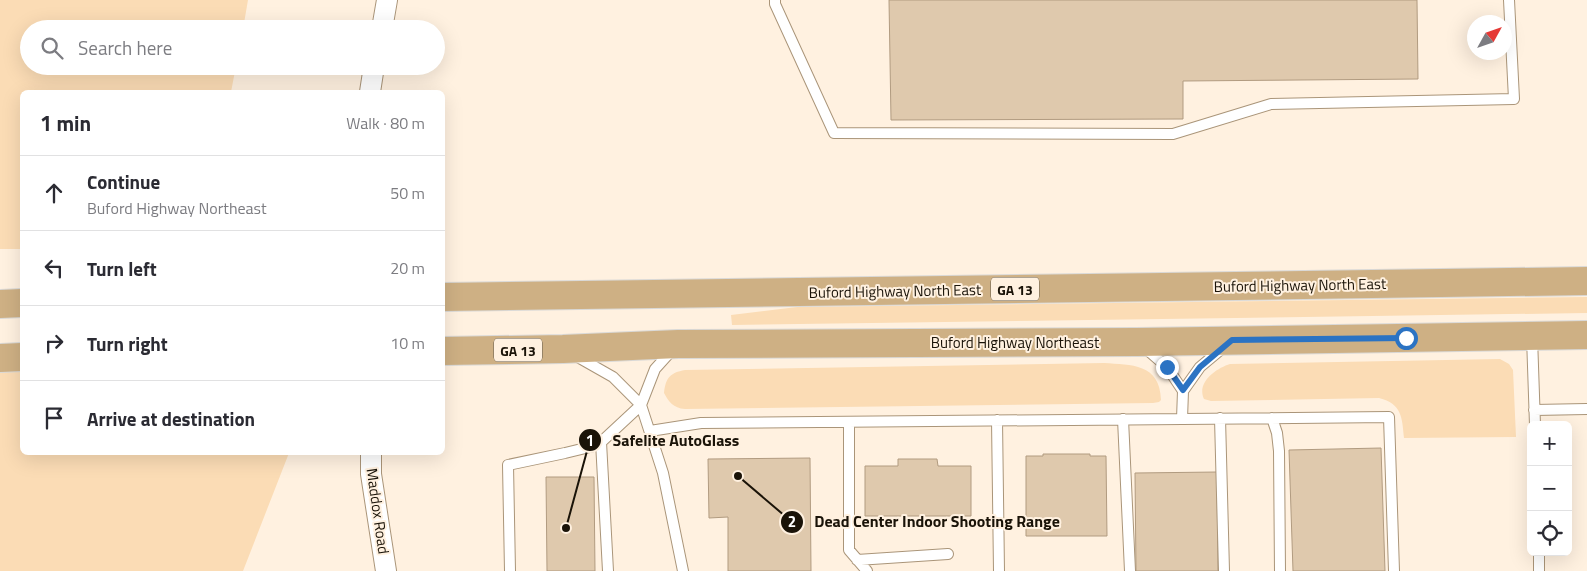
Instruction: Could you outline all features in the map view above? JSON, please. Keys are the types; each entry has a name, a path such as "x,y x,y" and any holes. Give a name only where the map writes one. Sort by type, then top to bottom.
{"main road":[{"name":"Buford Highway North East","path":"445,297 1587,281"},
{"path":"0,304 20,304"},
{"name":"Buford Highway Northeast","path":"445,351 563,349 678,344 1137,342 1587,335"},
{"path":"0,358 20,357"}],"street":[{"path":"384,20 387,0"},
{"path":"370,90 373,75"},
{"name":"Maddox Road","path":"371,455 371,474 386,570"}],"lane":[{"path":"775,0 775,4 834,132 1173,134 1271,104 1514,99 1509,0"},
{"path":"1532,336 1535,421"},
{"path":"1182,419 1183,390 1200,367 1232,340"},
{"path":"1137,342 1167,367 1183,390"},
{"path":"510,571 508,465 598,445 641,405 656,369 678,344"},
{"path":"563,349 613,376 641,405 663,473 683,571"},
{"path":"1534,410 1587,409"},
{"path":"650,431 701,423 1389,417 1394,571"},
{"path":"1220,418 1224,571"},
{"path":"1272,418 1277,433 1279,451 1280,571"},
{"path":"1123,419 1130,571"},
{"path":"997,420 1000,571"},
{"path":"848,422 849,550 867,571"},
{"path":"601,442 608,571"},
{"path":"858,560 948,554"},
{"path":"1539,556 1540,571"}],"shaded area":[{"path":"0,0 248,0 245,20 20,20 20,75 234,75 231,90 20,90 20,249 0,249"},
{"path":"1587,297 1587,313 732,325 731,315 797,307"},
{"path":"1500,359 1509,364 1513,370 1516,437 1404,438 1399,412 1392,404 1379,398 1211,401 1204,399 1202,393 1205,382 1209,377 1214,372 1230,364"},
{"path":"1104,363 1134,366 1150,373 1159,388 1161,400 1153,403 685,409 672,404 664,393 666,383 672,374 685,370"},
{"path":"0,371 20,371 20,455 288,455 243,571 0,571"}],"building":[{"path":"889,0 1417,0 1418,79 1183,81 1183,119 891,120"},
{"path":"1381,448 1385,571 1293,571 1289,450"},
{"path":"1043,454 1106,456 1107,536 1026,536 1026,456 1043,456"},
{"path":"810,458 811,571 728,571 728,517 709,518 708,459"},
{"path":"898,459 937,459 938,466 971,466 971,516 865,516 865,466 898,466"},
{"path":"1217,472 1218,571 1136,571 1135,473"},
{"path":"546,477 594,477 595,571 547,571"}],"place":[{"name":"Dead Center Indoor Shooting Range","path":"738,476"},
{"name":"Safelite AutoGlass","path":"566,528"}],"route":[{"path":"1167,367 1183,390 1200,367 1232,340 1406,338"}]}
